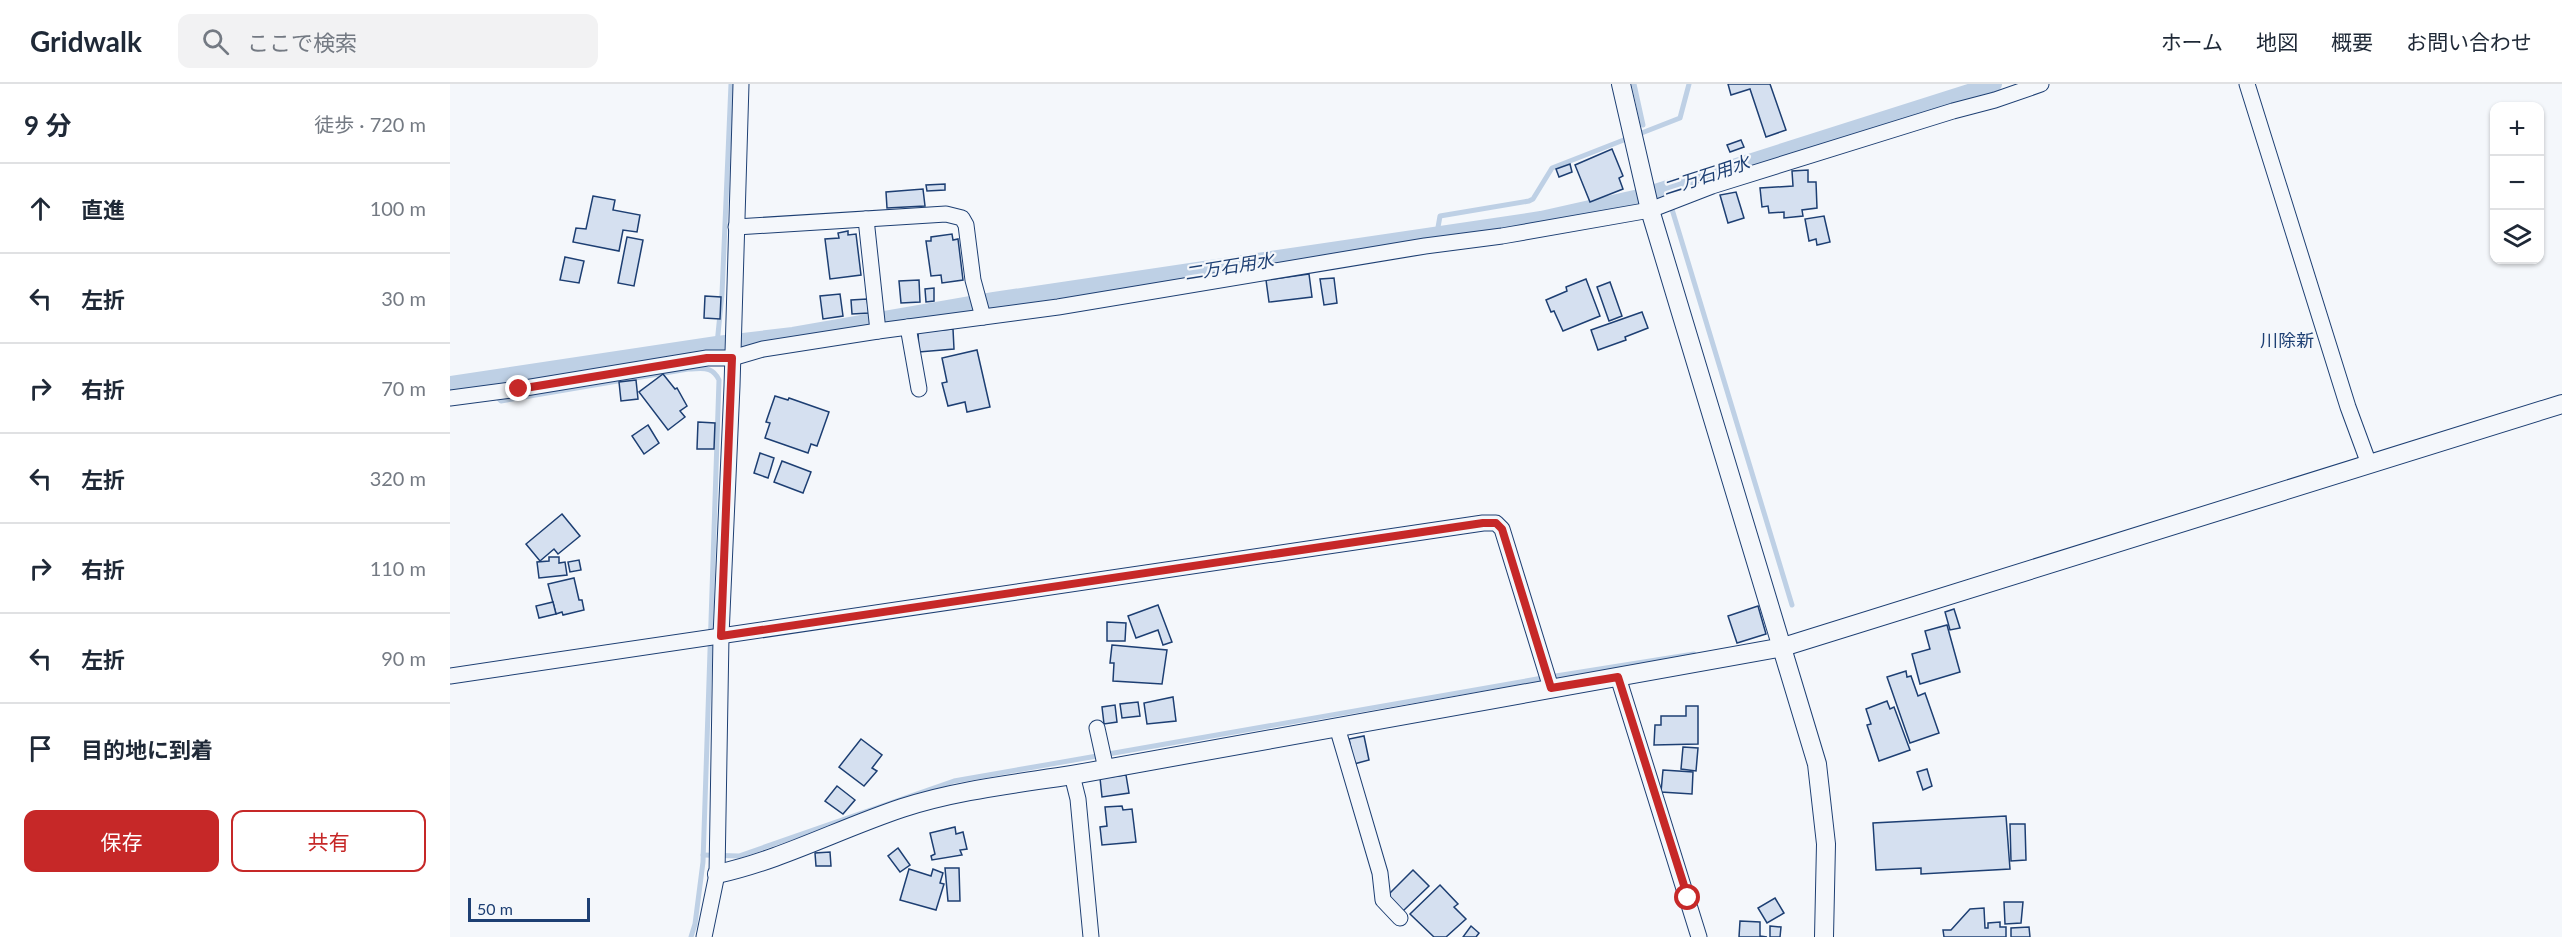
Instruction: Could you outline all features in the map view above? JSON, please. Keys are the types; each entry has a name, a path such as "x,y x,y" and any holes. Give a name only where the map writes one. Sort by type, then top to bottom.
{"street":[{"path":"704,937 717,874 721,636 741,84"},
{"path":"1621,84 1650,210 1817,764 1826,844 1824,937"},
{"path":"450,398 530,388 707,358 732,358 763,349 878,331 1058,307 1650,210 1713,186 2041,84"},
{"path":"2247,84 2348,407 2369,464"},
{"path":"736,227 946,214 962,218 966,225 973,279 983,317"},
{"path":"866,219 878,331"},
{"path":"908,327 919,389"},
{"path":"717,874 753,867 901,808 956,793 1106,769 1783,647 2562,404"},
{"path":"450,676 1483,523 1496,523 1502,529 1551,688"},
{"path":"1618,677 1699,937"},
{"path":"1337,727 1380,873 1383,900 1400,918"},
{"path":"1097,728 1106,769"},
{"path":"1072,775 1078,799 1091,937"}],"building":[{"path":"1728,84 1770,84 1786,130 1766,137 1750,89 1731,95"},
{"path":"1741,140 1744,147 1730,152 1727,145"},
{"path":"1612,149 1623,176 1619,178 1623,189 1590,202 1575,165"},
{"path":"1570,164 1572,172 1559,177 1556,169"},
{"path":"1808,170 1808,182 1816,182 1817,208 1802,210 1803,216 1784,218 1784,212 1769,213 1768,206 1762,207 1760,188 1793,186 1792,171"},
{"path":"945,184 945,190 927,191 926,185"},
{"path":"923,189 925,206 887,208 886,192"},
{"path":"1736,192 1744,218 1728,223 1720,195"},
{"path":"593,196 615,200 613,210 640,215 637,232 623,230 619,251 573,242 576,228 586,229"},
{"path":"1824,216 1830,242 1817,245 1816,239 1809,241 1805,219"},
{"path":"848,231 848,235 856,234 861,275 830,279 825,239 839,238 838,233"},
{"path":"952,234 953,240 958,239 963,280 942,283 941,275 931,276 926,241 931,241 931,237"},
{"path":"627,237 643,240 634,286 618,283"},
{"path":"565,257 584,261 579,283 560,280"},
{"path":"1309,274 1312,297 1269,302 1266,280"},
{"path":"1334,278 1337,303 1324,305 1320,279"},
{"path":"1586,279 1600,316 1563,331 1546,300 1567,291 1566,287"},
{"path":"919,280 920,302 901,303 899,281"},
{"path":"1610,282 1622,316 1609,321 1597,287"},
{"path":"934,288 934,301 926,302 925,289"},
{"path":"840,294 843,316 823,319 820,296"},
{"path":"705,296 721,297 720,319 704,318"},
{"path":"867,299 869,313 852,314 851,300"},
{"path":"1642,312 1648,328 1625,337 1626,340 1598,350 1591,330"},
{"path":"953,329 954,349 919,352 918,332"},
{"path":"977,350 990,407 967,412 965,402 948,406 942,383 947,382 942,358"},
{"path":"663,374 675,389 677,388 687,406 680,411 685,417 668,430 639,392"},
{"path":"636,380 638,399 621,401 619,382"},
{"path":"775,396 788,400 789,398 829,412 817,446 811,444 808,453 765,438 770,423 766,422"},
{"path":"698,422 715,423 714,449 697,449"},
{"path":"648,425 659,443 644,454 632,436"},
{"path":"760,453 774,458 768,478 754,473"},
{"path":"782,461 811,472 803,493 774,482"},
{"path":"562,514 580,536 558,554 554,549 540,561 526,544"},
{"path":"549,557 559,557 559,563 565,562 567,575 539,578 537,562 549,561"},
{"path":"579,560 581,570 570,572 568,562"},
{"path":"574,578 584,610 563,615 562,612 556,614 548,584"},
{"path":"553,602 556,614 539,618 536,606"},
{"path":"1158,605 1172,642 1163,645 1158,630 1136,638 1128,616"},
{"path":"1758,606 1766,634 1737,643 1728,616"},
{"path":"1954,609 1960,628 1950,630 1945,612"},
{"path":"1107,622 1126,623 1125,641 1107,641"},
{"path":"1947,625 1960,672 1920,684 1912,654 1930,649 1925,631"},
{"path":"1112,645 1167,650 1162,684 1113,681 1114,663 1110,663"},
{"path":"1906,671 1907,677 1911,676 1918,696 1925,693 1939,733 1910,743 1887,677"},
{"path":"1173,697 1176,721 1147,724 1144,703"},
{"path":"1887,701 1890,709 1894,707 1910,750 1879,761 1867,725 1871,724 1866,709"},
{"path":"1138,702 1140,716 1122,718 1120,704"},
{"path":"1115,705 1117,722 1104,724 1102,707"},
{"path":"1686,706 1698,706 1698,744 1654,745 1655,725 1661,725 1661,716 1686,716"},
{"path":"1364,736 1369,760 1354,764 1349,739"},
{"path":"861,739 882,755 872,768 877,771 864,786 839,767"},
{"path":"1683,747 1698,748 1696,771 1681,769"},
{"path":"1927,769 1932,786 1923,790 1917,772"},
{"path":"1663,770 1693,772 1692,794 1661,792"},
{"path":"1126,775 1129,793 1102,797 1100,778"},
{"path":"837,786 855,800 843,814 825,801"},
{"path":"1122,806 1123,810 1132,809 1136,842 1102,845 1100,827 1107,826 1105,807"},
{"path":"2006,816 2010,869 1921,874 1921,868 1876,870 1873,823"},
{"path":"2010,824 2025,824 2026,860 2011,861"},
{"path":"955,827 956,834 963,832 967,849 960,850 962,855 932,860 931,856 935,854 930,833"},
{"path":"898,848 910,865 900,872 888,856"},
{"path":"830,852 831,866 816,866 815,853"},
{"path":"945,868 959,868 960,901 948,901"},
{"path":"909,869 931,876 933,869 943,873 940,883 944,884 936,910 900,900"},
{"path":"1413,870 1429,886 1403,911 1388,895"},
{"path":"1440,885 1458,904 1454,907 1466,919 1446,937 1434,937 1410,914"},
{"path":"1775,898 1784,913 1767,923 1758,908"},
{"path":"2004,902 2023,902 2021,923 2005,924"},
{"path":"1984,908 1985,928 1988,928 1988,923 2000,922 2000,927 2006,927 2006,937 1944,937 1943,930 1951,930 1970,909"},
{"path":"1740,921 1760,922 1760,936 1767,937 1739,937"},
{"path":"1471,926 1479,933 1476,937 1463,937"},
{"path":"1770,926 1781,927 1780,937 1770,937"},
{"path":"2029,927 2030,937 2011,937 2011,928"}],"waterway":[{"path":"717,344 722,294 731,84"},
{"path":"1634,84 1643,125"},
{"path":"1437,233 1440,216 1529,201 1533,199 1552,168 1680,118 1689,84"},
{"name":"二万石用水","path":"450,384 717,344 793,335 994,300 1541,219 1639,197 1994,84"},
{"path":"1671,206 1792,605"},
{"path":"498,398 501,401 688,369 710,370 719,380 703,862 695,924 691,937"},
{"path":"703,855 739,856 954,781 1537,679 1694,654"}],"district":[{"name":"川除新","path":"2287,340"}],"route":[{"path":"519,389 707,358 732,358 721,636 1483,523 1496,523 1502,529 1551,688 1618,677 1688,898"}]}
